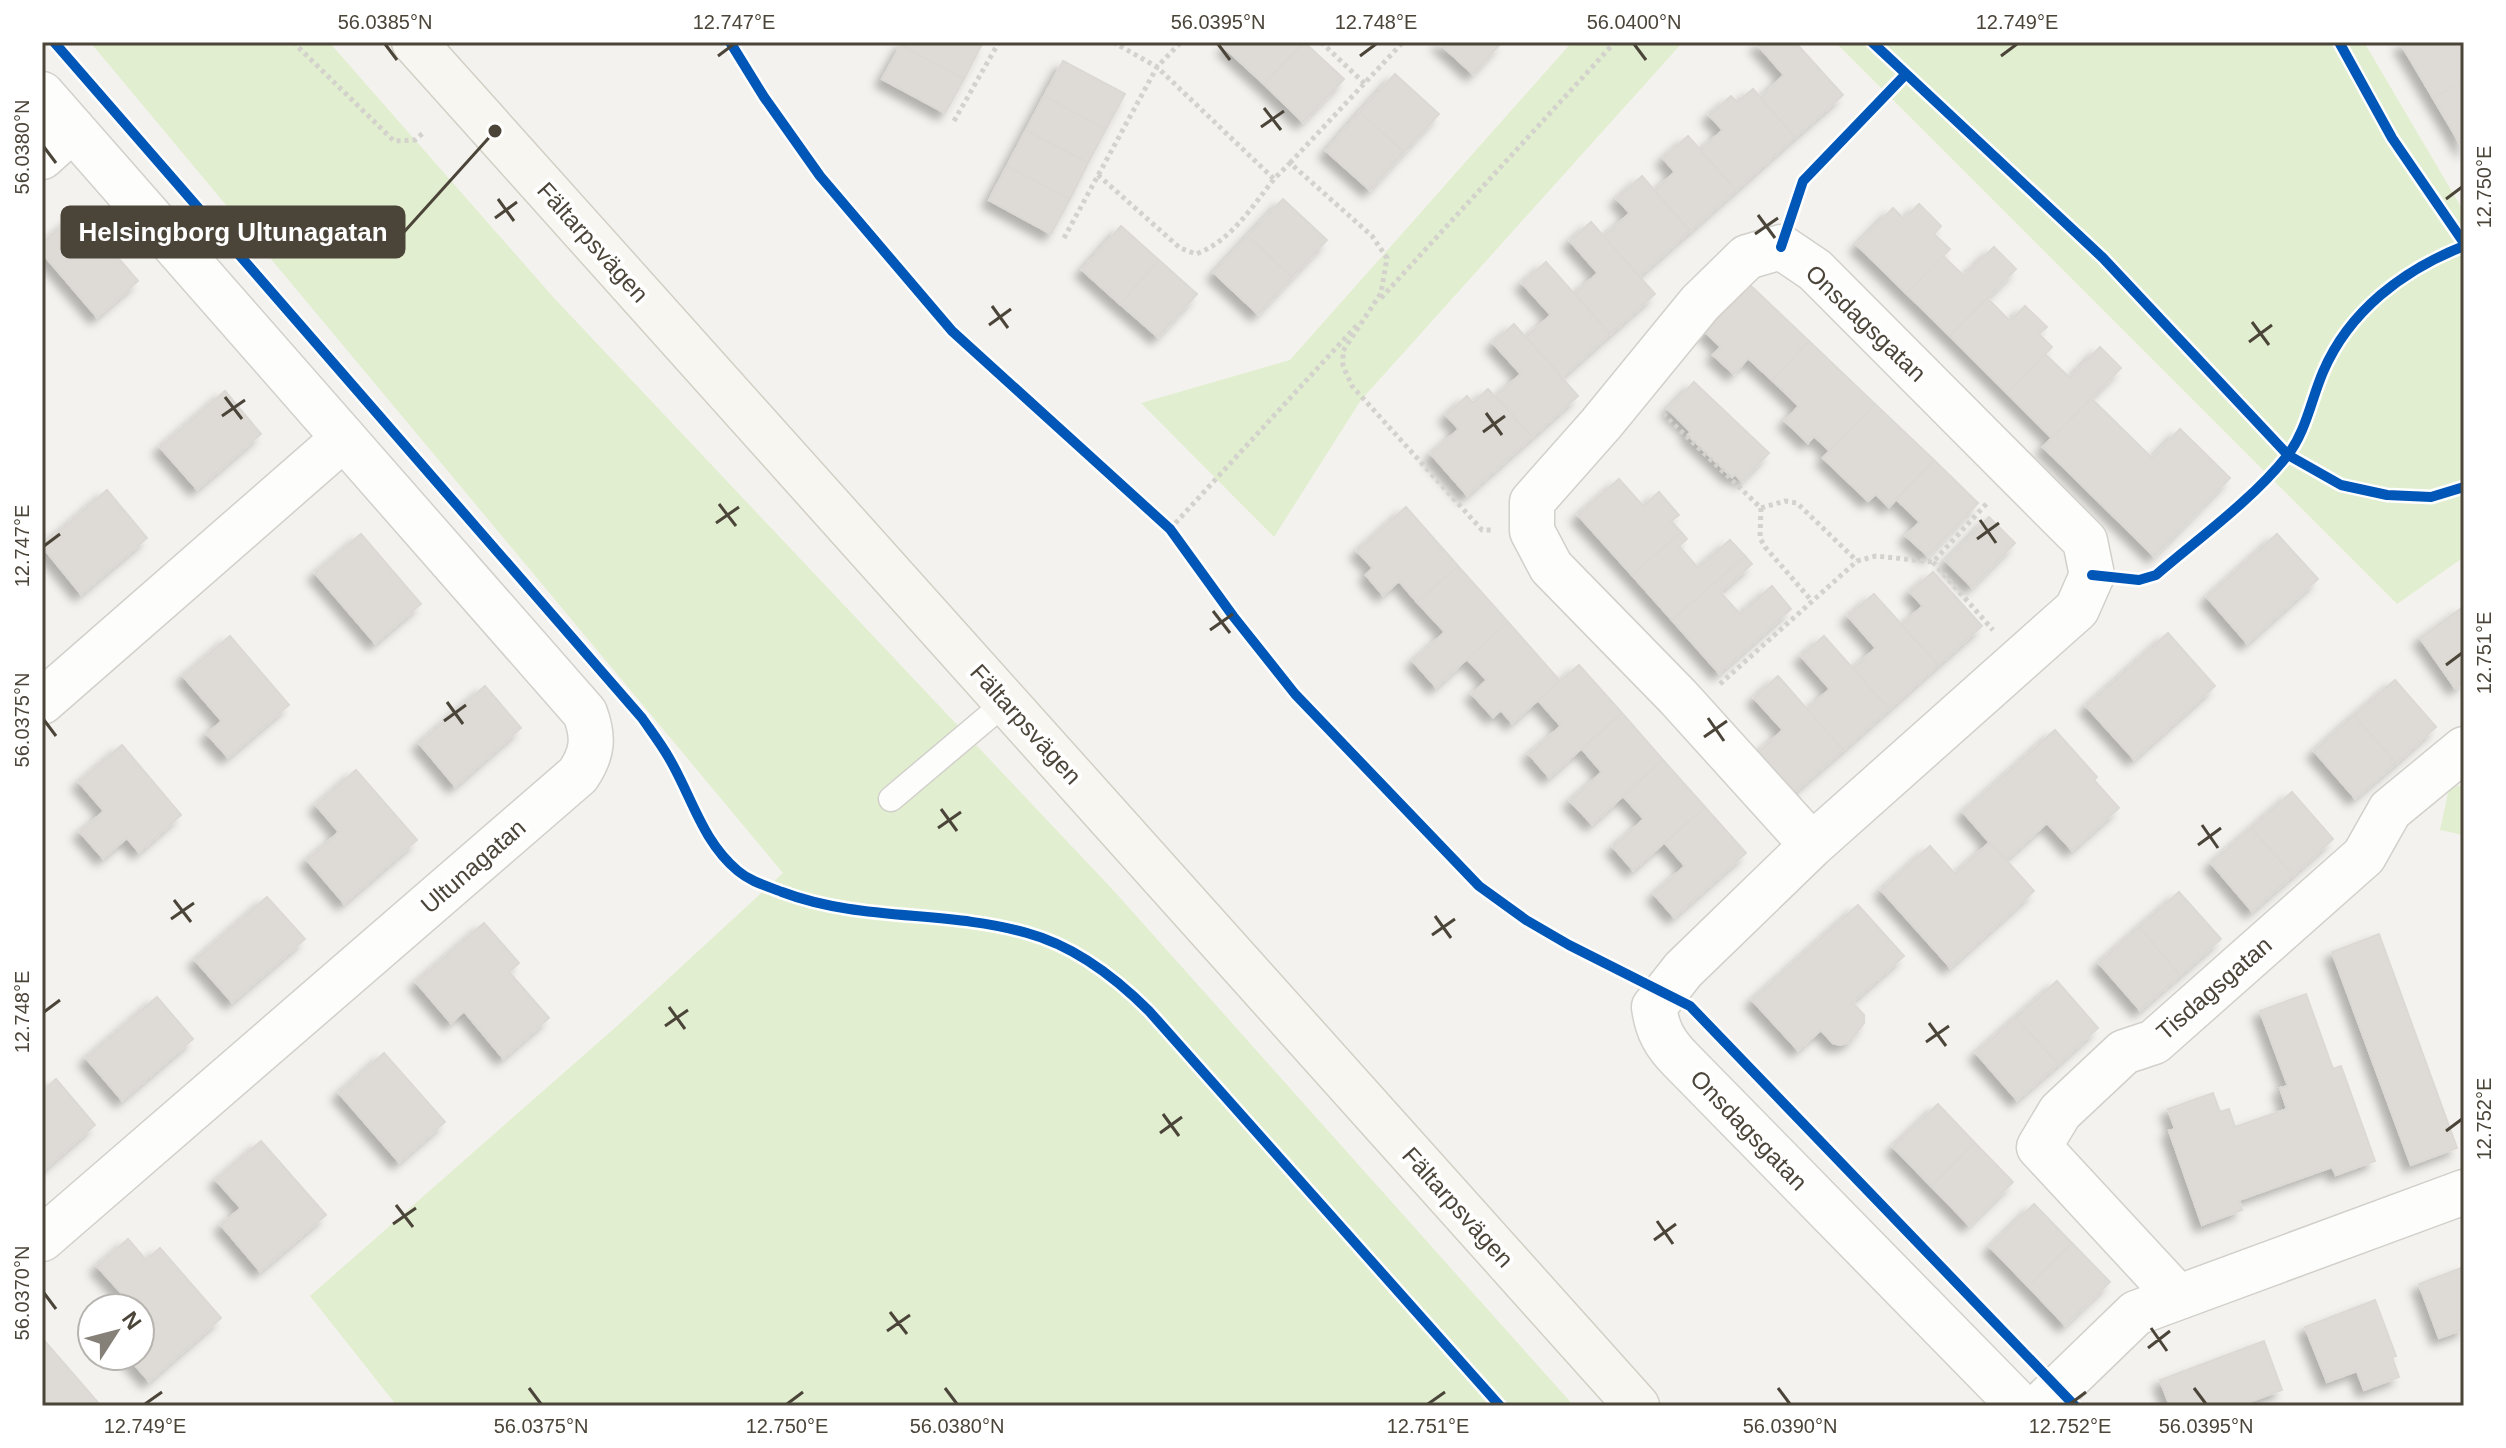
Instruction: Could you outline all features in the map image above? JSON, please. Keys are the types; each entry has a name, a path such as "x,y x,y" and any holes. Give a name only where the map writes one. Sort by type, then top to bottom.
{"main road":[{"name":"Fältarpsvägen","path":"414,42 1637,1406"}],"street":[{"name":"Ultunagatan","path":"42,94 57,143 344,438 585,713 592,731 588,760 578,775 42,1239"},
{"name":"Onsdagsgatan","path":"1532,531 1532,502 1700,303 1747,257 1781,247 1815,270 2085,541 2092,575 2077,609 1812,845 1663,993 1654,1007 1656,1025 1674,1053 2020,1406"},
{"path":"42,702 344,438"},
{"path":"1532,531 1551,567 1690,711 1812,845"},
{"name":"Tisdagsgatan","path":"2178,1297 2039,1147 2060,1112 2102,1072 2124,1052 2154,1042 2364,856 2390,810 2464,749"},
{"path":"2040,1406 2136,1313 2464,1192"}],"lane":[{"path":"891,799 1006,702"}],"path":[{"path":"293,42 394,141 415,140 423,133"},
{"path":"954,121 999,42"},
{"path":"1113,42 1157,67 1274,179"},
{"path":"1064,238 1157,67 1181,42"},
{"path":"1321,42 1365,84"},
{"path":"1098,175 1180,248 1196,254 1214,248 1274,179 1403,42"},
{"path":"1170,529 1615,42"},
{"path":"1290,163 1372,236 1387,258 1381,293 1343,351 1343,366 1352,386 1482,530 1532,531"},
{"path":"1633,386 1761,508 1760,538 1812,601"},
{"path":"1933,562 2016,472"},
{"path":"1761,508 1785,501 1797,503 1857,561"},
{"path":"1690,711 1857,561 1876,556 1933,562 2020,660"}],"green space":[{"path":"90,42 329,42 554,298 1114,891 1574,1406 397,1406 310,1296 617,1026 783,873"},
{"path":"1572,42 1683,42 1361,400 1274,537 1141,403 1290,360"},
{"path":"1835,42 2364,42 2464,212 2464,557 2397,604"},
{"path":"2450,784 2464,787 2464,835 2440,830"}],"building":[{"path":"902,42 982,44 964,79 901,45"},
{"path":"1229,42 1304,42 1264,84 1224,47"},
{"path":"1304,42 1344,79 1303,122 1264,84"},
{"path":"1438,42 1502,42 1473,74"},
{"path":"1795,42 1843,95 1795,137 1760,98 1784,75 1757,44"},
{"path":"2464,42 2464,80 2433,98 2401,44"},
{"path":"901,45 964,79 945,113 882,79"},
{"path":"1063,61 1125,94 1106,129 1044,96"},
{"path":"1395,74 1439,114 1404,152 1360,112"},
{"path":"2464,80 2464,150 2433,98"},
{"path":"1753,89 1795,137 1736,190 1700,150 1723,130 1709,115 1731,96 1737,102"},
{"path":"1044,96 1106,129 1088,163 1026,130"},
{"path":"1360,112 1404,152 1370,190 1326,151"},
{"path":"1026,130 1088,163 1070,199 1007,166"},
{"path":"1688,136 1736,190 1690,231 1654,191 1675,172 1663,158"},
{"path":"1007,166 1070,199 1051,234 989,200"},
{"path":"1642,176 1690,231 1639,276 1604,236 1630,213 1617,199"},
{"path":"1283,199 1327,240 1292,277 1248,236"},
{"path":"1919,204 1941,226 1934,234 1950,249 1906,293 1857,245 1893,208 1904,219"},
{"path":"79,212 138,281 97,317 42,253 42,243"},
{"path":"1591,222 1655,294 1610,334 1575,293 1598,273 1570,241"},
{"path":"1121,226 1159,260 1120,304 1082,270"},
{"path":"1248,236 1292,277 1258,314 1214,273"},
{"path":"1994,247 2016,269 1950,336 1906,293 1943,256 1964,276"},
{"path":"1159,260 1197,294 1158,337 1120,304"},
{"path":"1546,262 1610,334 1562,377 1526,337 1551,315 1522,283"},
{"path":"1750,285 1809,341 1772,380 1748,358 1734,374 1713,355 1721,347 1705,332"},
{"path":"1987,298 2010,321 2025,306 2047,327 2039,334 2052,347 2007,393 1950,336"},
{"path":"1514,324 1578,396 1532,437 1496,396 1521,374 1493,343"},
{"path":"1809,341 1875,404 1830,451 1814,436 1808,443 1785,421 1799,406 1772,380"},
{"path":"2100,347 2121,368 2052,438 2007,393 2045,354 2070,378"},
{"path":"1694,382 1769,453 1742,481 1735,474 1732,477 1688,435 1691,432 1668,409"},
{"path":"1488,389 1532,437 1467,495 1431,454 1459,429 1446,415 1467,396 1473,403"},
{"path":"225,391 261,434 197,489 160,447"},
{"path":"2091,398 2152,458 2180,429 2230,478 2154,556 2043,447"},
{"path":"1875,404 1934,460 1889,507 1876,494 1868,501 1823,458"},
{"path":"1934,460 1978,503 1928,556 1906,536 1920,522 1896,499"},
{"path":"1619,479 1643,506 1659,492 1679,515 1671,521 1681,532 1632,575 1578,515"},
{"path":"107,490 147,538 81,594 42,546"},
{"path":"1406,507 1458,566 1417,602 1399,581 1383,595 1366,575 1373,568 1357,551"},
{"path":"1989,517 2015,543 1972,587 1946,561"},
{"path":"1681,532 1687,539 1679,546 1698,568 1730,540 1745,556 1672,620 1632,575"},
{"path":"361,534 421,604 375,643 315,573"},
{"path":"2277,534 2318,579 2247,643 2207,597"},
{"path":"1745,556 1752,564 1720,592 1740,614 1772,586 1791,609 1719,673 1672,620"},
{"path":"1458,566 1508,622 1436,687 1413,661 1445,632 1417,602"},
{"path":"1933,572 1982,626 1938,665 1901,625 1923,606 1910,592"},
{"path":"1874,594 1938,665 1889,709 1853,668 1876,648 1848,616"},
{"path":"2463,607 2464,682 2455,688 2420,638"},
{"path":"1508,622 1560,681 1512,723 1501,710 1493,717 1472,694 1487,680 1467,659"},
{"path":"2168,633 2215,686 2134,759 2086,706"},
{"path":"230,636 289,705 228,757 207,734 222,721 183,676"},
{"path":"1824,636 1889,709 1843,750 1807,709 1830,689 1801,656"},
{"path":"1579,665 1622,713 1549,777 1529,754 1561,726 1538,700"},
{"path":"1778,676 1843,750 1791,795 1755,755 1783,730 1754,698"},
{"path":"2395,680 2436,727 2396,763 2354,715"},
{"path":"485,686 521,728 455,786 419,743"},
{"path":"1622,713 1663,760 1592,824 1570,801 1602,772 1582,749"},
{"path":"2354,715 2396,763 2355,798 2314,751"},
{"path":"2055,730 2097,777 2094,780 2119,808 2072,850 2047,823 2005,860 1963,812"},
{"path":"122,745 181,815 139,852 127,838 103,858 80,832 104,811 79,782"},
{"path":"1663,760 1705,807 1633,870 1613,847 1644,819 1623,796"},
{"path":"356,770 417,840 344,903 307,860 339,832 316,805"},
{"path":"2292,792 2333,839 2293,875 2251,828"},
{"path":"1705,807 1746,853 1674,917 1654,894 1685,866 1665,843"},
{"path":"2251,828 2293,875 2252,911 2211,863"},
{"path":"1990,842 2034,891 1950,967 1881,890 1930,846 1955,874"},
{"path":"2179,892 2221,939 2180,975 2139,927"},
{"path":"267,897 305,939 232,1002 195,960"},
{"path":"1858,905 1904,956 1852,1002 1864,1015 1864,1023 1850,1042 1840,1045 1833,1043 1821,1030 1798,1050 1752,1000"},
{"path":"484,923 519,963 509,972 549,1018 503,1058 464,1011 451,1023 416,982"},
{"path":"2139,927 2180,975 2140,1010 2099,963"},
{"path":"2379,934 2457,1148 2411,1165 2332,952"},
{"path":"2057,981 2098,1028 2058,1064 2016,1017"},
{"path":"2306,994 2333,1069 2341,1066 2375,1161 2336,1175 2332,1167 2239,1200 2242,1210 2202,1225 2169,1131 2175,1129 2168,1109 2213,1093 2220,1112 2229,1109 2235,1127 2287,1109 2280,1088 2288,1086 2260,1011"},
{"path":"157,997 193,1039 122,1100 86,1058"},
{"path":"2016,1017 2058,1064 2017,1100 1976,1053"},
{"path":"384,1053 445,1122 399,1162 339,1093"},
{"path":"56,1079 95,1125 42,1171 42,1092"},
{"path":"1938,1104 1975,1143 1931,1186 1893,1147"},
{"path":"261,1141 326,1215 260,1271 221,1225 241,1208 216,1180"},
{"path":"1975,1143 2013,1182 1969,1225 1931,1186"},
{"path":"2034,1204 2072,1243 2028,1286 1990,1247"},
{"path":"128,1239 146,1260 160,1248 221,1318 149,1381 141,1372 156,1372 156,1292 121,1292 97,1266"},
{"path":"2072,1243 2110,1282 2065,1325 2028,1286"},
{"path":"2464,1267 2464,1329 2439,1338 2419,1284"},
{"path":"2375,1300 2396,1356 2392,1357 2399,1377 2364,1390 2357,1371 2327,1382 2305,1327"},
{"path":"42,1338 101,1406 42,1406"},
{"path":"2264,1341 2282,1390 2238,1406 2170,1406 2160,1380"}],"cycle path":[{"path":"54,42 642,718 669,758 706,832 738,871 782,892 842,908 966,921 1027,933 1062,946 1093,964 1149,1011 1500,1406"},
{"path":"730,42 764,97 820,176 952,331 1170,529 1295,694 1479,886 1526,920 1569,945 1690,1006 2075,1406"},
{"path":"1872,42 2103,258 2288,455 2341,485 2387,495 2431,497 2464,487"},
{"path":"2339,42 2392,138 2464,243"},
{"path":"1781,247 1803,181 1905,75"},
{"path":"2092,575 2139,580 2156,575 2242,503 2294,447 2323,372 2347,330 2399,280 2464,246"}],"place":[{"name":"Helsingborg Ultunagatan","path":"495,131"}]}
